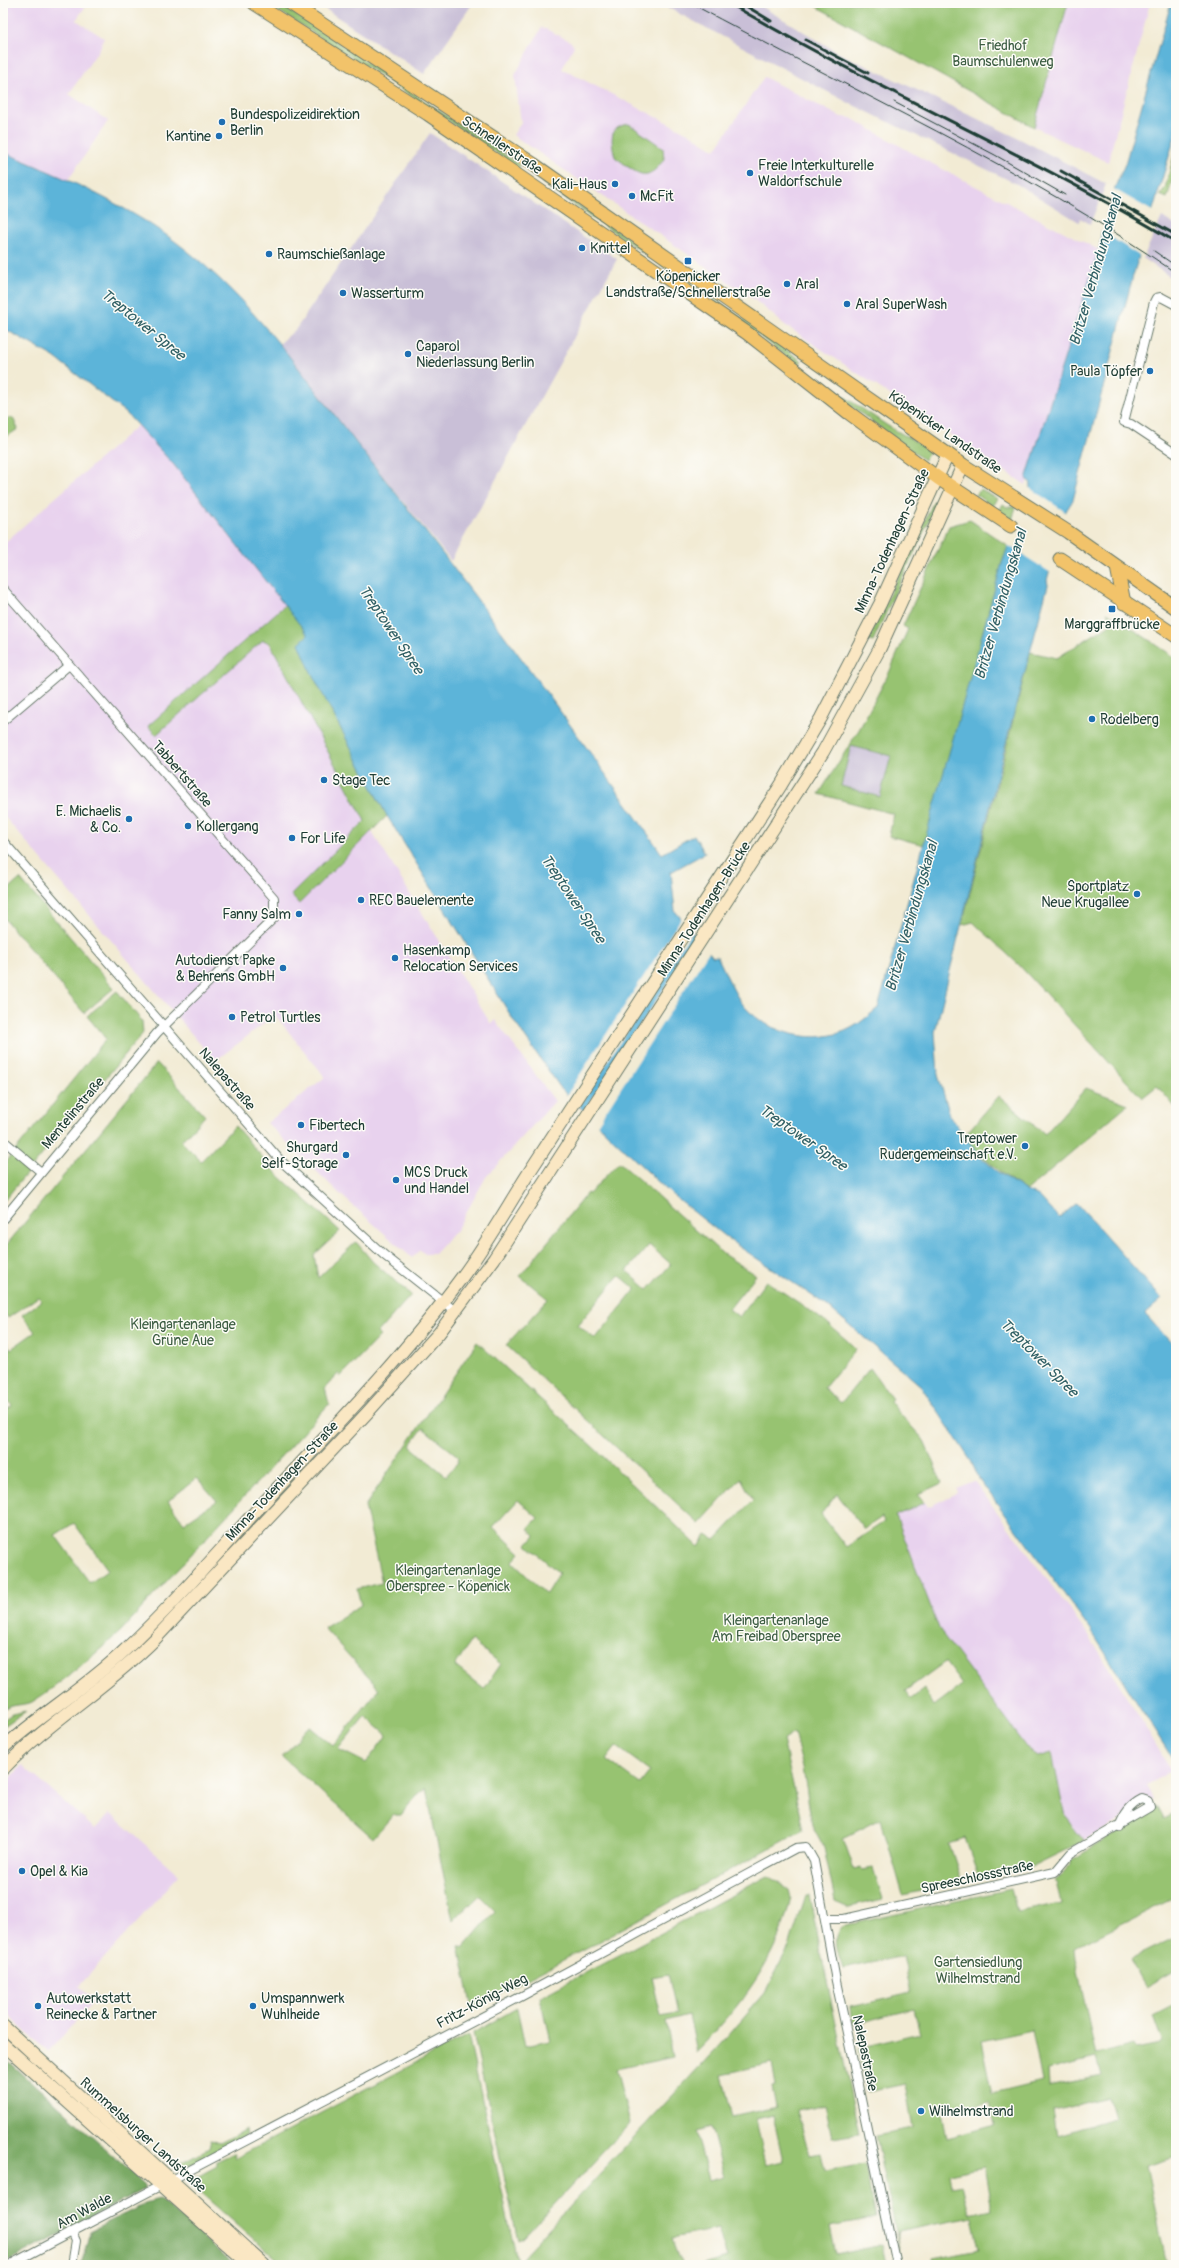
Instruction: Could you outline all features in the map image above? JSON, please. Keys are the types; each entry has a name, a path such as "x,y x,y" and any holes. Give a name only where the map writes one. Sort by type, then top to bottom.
{"main road":[{"name":"Schnellerstraße","path":"254,3 428,114 747,333 849,413 938,478"},
{"name":"Schnellerstraße","path":"290,3 533,164 758,320"},
{"name":"Köpenicker Landstraße","path":"758,320 948,454 1068,532 1176,608"},
{"name":"Minna-Todenhagen-Straße","path":"863,640 948,454"},
{"path":"953,488 964,464"},
{"path":"938,478 1011,526"},
{"name":"Minna-Todenhagen-Brücke","path":"546,1180 811,771 848,708 879,650 953,488"},
{"path":"1060,559 1124,603 1176,636"},
{"path":"1117,567 1124,603"},
{"name":"Minna-Todenhagen-Brücke","path":"530,1171 781,785 822,718 863,640"},
{"name":"Minna-Todenhagen-Straße","path":"3,1748 101,1671 147,1629 359,1401 443,1301 497,1227 530,1171"},
{"name":"Minna-Todenhagen-Straße","path":"3,1769 50,1726 117,1674 154,1640 367,1413 439,1333 494,1260 546,1180"},
{"name":"Rummelsburger Landstraße","path":"3,2026 250,2265"},
{"name":"Rummelsburger Landstraße","path":"3,2044 264,2265"}],"street":[{"path":"1176,305 1161,297 1156,298 1154,302 1124,422 1131,424 1176,454"},
{"name":"Tabbertstraße","path":"3,589 274,898 274,918 164,1026"},
{"path":"3,721 69,665"},
{"name":"Nalepastraße","path":"3,841 280,1160 384,1255 455,1311"},
{"name":"Mentelinstraße","path":"3,1219 164,1026"},
{"path":"3,1140 41,1172"},
{"name":"Spreeschlossstraße","path":"825,1919 844,1919 1043,1876 1055,1872 1071,1853 1119,1827"},
{"name":"Nalepastraße","path":"806,1847 814,1861 896,2265"},
{"name":"Fritz-König-Weg","path":"166,2183 522,1996 796,1848 806,1847"},
{"name":"Am Walde","path":"9,2265 166,2183"},
{"path":"72,2232 76,2242 72,2265"}],"shaded area":[{"path":"3,3 88,3 76,20 104,38 100,48 69,94 108,121 68,180 3,152"},
{"path":"316,3 473,3 424,74"},
{"path":"659,3 756,3 839,53 1020,139 1106,184 1090,224 1080,218 1079,222 1017,184 849,103"},
{"path":"1068,3 1150,3 1108,162 1034,127"},
{"path":"542,27 570,41 574,46 562,69 688,133 715,150 764,77 841,117 851,118 923,159 1099,250 1026,485 785,325 755,300 513,135 521,123 515,75"},
{"path":"430,133 617,259 451,561 278,345 296,329"},
{"path":"1162,217 1176,226 1176,281 1143,258"},
{"path":"138,425 174,465 285,605 267,641 280,660 365,821 491,1024 495,1020 555,1101 486,1177 457,1229 434,1254 425,1254 420,1250 412,1258 340,1194 267,1123 325,1077 275,1015 215,1061 3,815 3,544"},
{"path":"851,746 891,756 881,797 840,786"},
{"path":"974,1481 1087,1633 1141,1719 1171,1771 1146,1786 1154,1800 1084,1841 1065,1817 1052,1753 1038,1757 1032,1754 940,1631 896,1516 925,1502 928,1507 957,1493 956,1488"},
{"path":"22,1765 95,1829 110,1813 179,1875 79,1986 94,2001 48,2052 17,2024 3,2007 3,1787"}],"green space":[{"path":"266,3 279,3 520,165 519,168 383,77"},
{"name":"Friedhof Baumschulenweg","path":"810,3 1068,3 1034,127"},
{"path":"629,124 663,148 664,159 652,172 641,174 615,157 612,140 614,131 617,128"},
{"path":"1176,148 1176,168 1167,198 1160,195 1165,188"},
{"path":"543,181 649,252 802,361 798,365 700,291 542,183"},
{"path":"833,389 888,426 931,450 924,460 832,392"},
{"path":"8,418 13,418 18,429 3,439 3,422"},
{"path":"981,489 997,499 992,506 976,495"},
{"path":"934,501 937,503 873,641 868,639"},
{"path":"1003,504 1007,507 1016,507 1012,520 999,511"},
{"path":"970,520 1009,547 1002,563 924,845 889,836 894,814 819,794 860,728 889,673 908,629 903,626 949,526","holes":["851,746 891,756 880,797 841,786"]},
{"path":"285,605 308,635 311,672 387,816 299,904 291,895 365,821 270,643 263,640 156,735 148,726"},
{"path":"1107,612 1176,658 1176,1108 1157,1086 1142,1098 1019,965 973,922 962,925 1030,652 1057,658 1112,623"},
{"path":"20,879 114,988 84,1013 3,917 3,894"},
{"path":"117,991 142,1021 143,1033 3,1202 3,1166 106,1039 87,1016"},
{"name":"Kleingartenanlage Grüne Aue","path":"157,1063 205,1116 181,1141 201,1161 235,1126 277,1174 340,1231 314,1255 318,1278 356,1242 373,1262 411,1295 377,1333 380,1336 340,1377 339,1373 325,1388 329,1404 120,1632 78,1668 32,1702 11,1706 3,1710 3,1412 12,1406 3,1394 3,1339 11,1349 35,1332 22,1315 42,1301 38,1297 8,1318 3,1311 3,1249","holes":["197,1478 217,1501 184,1523 168,1501","74,1523 108,1570 90,1583 55,1535"]},
{"name":"Treptower Rudergemeinschaft e.V.","path":"1086,1088 1128,1104 1026,1191 993,1166 964,1136 999,1096 1045,1134"},
{"path":"619,1162 723,1254 756,1275 729,1309 739,1317 766,1281 824,1321 856,1349 824,1388 841,1403 870,1368 892,1399 890,1401 923,1439 942,1483 918,1494 924,1503 896,1516 940,1631 1032,1754 1038,1757 1052,1753 1065,1817 1084,1841 1029,1868 979,1878 965,1838 949,1843 962,1882 903,1895 881,1819 843,1838 854,1869 861,1867 862,1870 873,1868 883,1899 849,1907 835,1901 824,1847 812,1825 803,1768 794,1733 783,1740 803,1830 605,1938 472,2008 459,1946 463,1948 495,1911 480,1896 471,1905 469,1904 453,1921 426,1788 415,1797 401,1815 393,1815 373,1838 282,1757 309,1726 333,1746 379,1689 324,1628 361,1605 357,1589 382,1583 365,1506 477,1342 592,1446 699,1547 706,1535 715,1540 753,1500 741,1478 699,1524 506,1345 548,1299 520,1276 587,1193 589,1194","holes":["649,1245 671,1264 648,1290 627,1271","619,1275 636,1289 595,1339 578,1325","423,1428 459,1457 458,1462 446,1476 410,1446","837,1494 864,1529 882,1517 884,1522 846,1547 821,1514","518,1500 538,1518 528,1529 535,1536 527,1545 559,1573 546,1594 512,1562 520,1553 493,1527","471,1640 501,1664 484,1689 455,1666","945,1662 962,1685 934,1706 924,1689 911,1699 905,1691","365,1716 387,1735 366,1763 338,1749","616,1746 650,1771 640,1784 606,1759"]},
{"path":"26,1711 4,1726 3,1720 12,1714"},
{"name":"Gartensiedlung Wilhelmstrand","path":"1158,1807 1164,1818 1176,1812 1176,1897 1074,1948 1096,2055 1133,2045 1135,2049 1160,2044 1162,2041 1153,2016 1176,2004 1176,2157 1146,2166 1167,2265 935,2265 934,2258 979,2249 972,2217 897,2232 903,2265 876,2135 913,2128 905,2084 867,2092 858,2048 920,2033 914,2009 853,2024 851,2007 911,1993 903,1956 843,1969 836,1941 839,1931 842,1926 1011,1889 1017,1912 1061,1903 1056,1882 1053,1880 1060,1877 1072,1864 1072,1860","holes":["1032,2030 1042,2082 993,2094 982,2041","1096,2058 1101,2076 1048,2087 1047,2070","1108,2097 1114,2118 1057,2135 1053,2111","990,2102 995,2125 946,2138 941,2113","984,2167 992,2209 969,2214 962,2185 951,2187 949,2174"]},
{"path":"768,1876 789,1890 791,1898 777,1942 754,1982 741,2000 712,2036 696,2052 688,2015 666,2021 673,2057 616,2069 630,2123 523,2238 518,2240 473,2033 517,2008 525,2046 550,2041 540,1997","holes":["668,1974 677,2013 661,2016 652,1977"]},
{"path":"806,1895 809,1895 859,2134 832,2138 825,2104 797,2110 809,2155 821,2153 825,2171 865,2164 875,2218 830,2226 836,2255 881,2245 885,2264 783,2265 781,2262 769,2265 699,2265 727,2257 718,2229 672,2238 682,2265 523,2265 522,2257 729,2035 765,1993 789,1947","holes":["772,2063 776,2086 772,2087 776,2107 732,2117 722,2074","773,2115 783,2161 766,2165 756,2119","711,2127 724,2176 709,2180 696,2131"]},
{"path":"1176,1937 1176,1970 1146,1987 1130,1959"},
{"path":"468,2035 518,2265 283,2265 193,2186 195,2178 217,2166 217,2161 234,2153 236,2158"},
{"path":"3,2056 145,2185 144,2189 3,2264"},
{"path":"246,2129 247,2134 179,2171 174,2167 209,2148 211,2140 220,2143"},
{"path":"159,2200 167,2205 234,2265 81,2265 90,2231 145,2204"}],"water":[{"path":"1171,3 1176,3 1176,133 1133,276 1073,500 1066,511 1047,580 1048,585 1002,758 935,1032 938,1075 950,1115 979,1155 995,1170 1026,1191 1039,1196 1059,1218 1077,1203 1162,1299 1145,1314 1176,1348 1176,1764 1090,1629 979,1479 971,1461 921,1386 826,1305 728,1239 670,1193 562,1090 516,1024 387,816 311,672 299,643 308,635 174,465 126,413 54,357 3,328 3,152 79,185 128,211 152,225 196,258 241,300 301,371 436,544 588,750 662,854 694,835 705,853 671,872 675,911 713,957 717,956 733,990 745,1007 755,1017 767,1025 795,1035 810,1037 838,1033 855,1026 878,1008 1002,563 1031,483 1026,479 1100,246 1105,214 1125,164"}],"pier":[{"path":"1112,188 1154,212 1141,257 1100,230"},
{"name":"Marggraffbrücke","path":"1027,486 1067,513 1051,573 1007,545"},
{"path":"682,917 693,930 578,1107 566,1096"},
{"path":"698,936 710,950 597,1125 584,1112"}],"tram line":[{"path":"690,3 998,164 1058,198 1176,273"},
{"path":"894,102 995,155 1065,195"},
{"path":"1154,251 1176,266"}],"railway":[{"path":"729,3 840,64 1066,180 1176,242"},
{"path":"741,3 771,21"},
{"path":"806,40 868,73"},
{"path":"1061,171 1176,235"}],"place":[{"name":"Bundespolizeidirektion Berlin","path":"222,122"},
{"name":"Kantine","path":"219,136"},
{"name":"Freie Interkulturelle Waldorfschule","path":"750,173"},
{"name":"Kali-Haus","path":"615,184"},
{"name":"McFit","path":"632,196"},
{"name":"Knittel","path":"582,248"},
{"name":"Raumschießanlage","path":"269,254"},
{"name":"Köpenicker Landstraße/Schnellerstraße","path":"688,261"},
{"name":"Aral","path":"787,284"},
{"name":"Wasserturm","path":"343,293"},
{"name":"Aral SuperWash","path":"847,304"},
{"name":"Caparol Niederlassung Berlin","path":"408,354"},
{"name":"Paula Töpfer","path":"1150,371"},
{"name":"Marggraffbrücke","path":"1112,609"},
{"name":"Rodelberg","path":"1092,719"},
{"name":"Stage Tec","path":"324,780"},
{"name":"E. Michaelis & Co.","path":"129,819"},
{"name":"Kollergang","path":"188,826"},
{"name":"For Life","path":"292,838"},
{"name":"Sportplatz Neue Krugallee","path":"1137,894"},
{"name":"REC Bauelemente","path":"361,900"},
{"name":"Fanny Salm","path":"299,914"},
{"name":"Hasenkamp Relocation Services","path":"395,958"},
{"name":"Autodienst Papke & Behrens GmbH","path":"283,968"},
{"name":"Petrol Turtles","path":"232,1017"},
{"name":"Fibertech","path":"301,1125"},
{"name":"Treptower Rudergemeinschaft e.V.","path":"1025,1146"},
{"name":"Shurgard Self-Storage","path":"346,1155"},
{"name":"MCS Druck und Handel","path":"396,1180"},
{"name":"Opel & Kia","path":"22,1871"},
{"name":"Autowerkstatt Reinecke & Partner","path":"38,2006"},
{"name":"Umspannwerk Wuhlheide","path":"253,2006"},
{"name":"Wilhelmstrand","path":"921,2111"}],"water label":[{"name":"Britzer Verbindungskanal","path":"1096,270"},
{"name":"Treptower Spree","path":"143,325"},
{"name":"Britzer Verbindungskanal","path":"1001,604"},
{"name":"Treptower Spree","path":"391,630"},
{"name":"Treptower Spree","path":"573,899"},
{"name":"Britzer Verbindungskanal","path":"912,916"},
{"name":"Treptower Spree","path":"803,1138"},
{"name":"Treptower Spree","path":"1039,1358"}],"park label":[{"name":"Kleingartenanlage Oberspree - Köpenick","path":"448,1578"},
{"name":"Kleingartenanlage Am Freibad Oberspree","path":"776,1628"}]}
